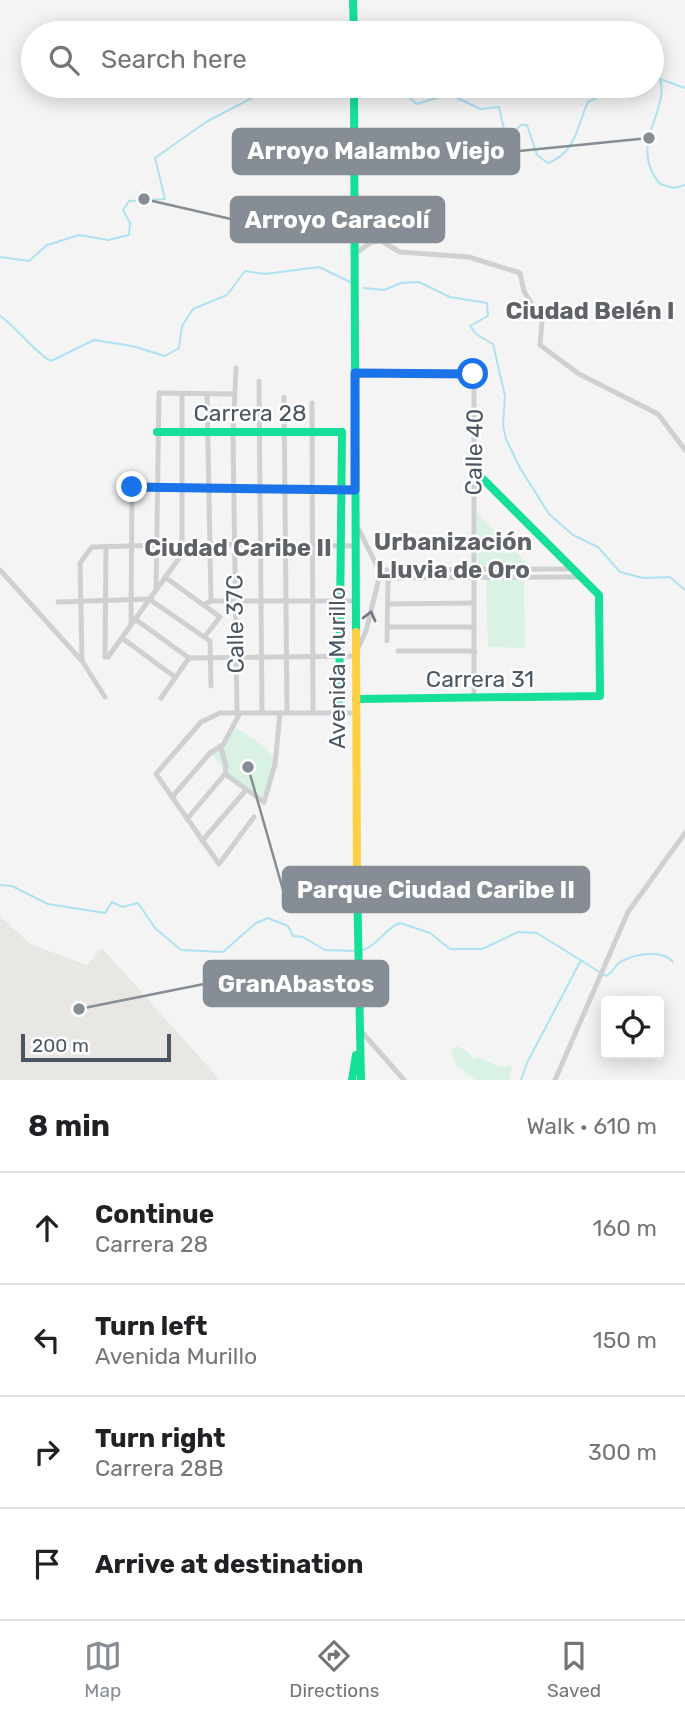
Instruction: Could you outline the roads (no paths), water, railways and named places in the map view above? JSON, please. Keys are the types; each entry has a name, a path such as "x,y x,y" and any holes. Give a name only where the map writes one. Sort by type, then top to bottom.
{"main road":[{"path":"353,0 354,21"},
{"name":"Avenida Murillo","path":"354,98 356,713 361,1080"},
{"name":"Carrera 28","path":"157,432 342,432 342,490"},
{"path":"474,470 579,577"},
{"path":"339,712 342,490"},
{"name":"Carrera 31","path":"356,699 599,698 599,595 579,577"},
{"name":"Avenida Murillo","path":"352,1080 359,1040"}],"street":[{"path":"356,253 372,242 381,241 401,252 491,262 517,271 523,278 524,291 542,322 540,345 579,374 658,414 685,450"},
{"name":"Calle 37C","path":"236,368 233,433 238,713"},
{"name":"Calle 40","path":"355,373 474,375 474,697"},
{"path":"259,381 262,713"},
{"path":"156,589 159,393 234,394"},
{"path":"106,546 107,657 182,554 182,394"},
{"path":"207,394 211,601"},
{"path":"284,397 287,713"},
{"path":"312,403 313,712"},
{"path":"133,622 132,487 355,490"},
{"path":"133,622 190,658 341,657 356,654 366,631 379,570 356,523"},
{"path":"82,661 80,563 88,550 131,544 356,546"},
{"path":"379,578 571,569"},
{"path":"0,570 82,661 105,697"},
{"path":"379,570 579,577"},
{"path":"387,641 388,570"},
{"path":"165,577 219,617 205,636"},
{"path":"58,602 149,599 210,641 211,686"},
{"path":"203,604 211,601 356,601"},
{"path":"388,604 474,603"},
{"path":"387,628 474,627"},
{"path":"122,638 175,677"},
{"path":"398,651 474,651"},
{"path":"161,698 190,658"},
{"path":"172,797 210,753 220,746 238,713"},
{"path":"225,774 264,802 276,762 280,713"},
{"path":"254,817 219,864 156,774 191,731 214,715 356,713"},
{"path":"187,820 225,774 226,765 220,746"},
{"path":"202,841 246,790"},
{"path":"555,1080 628,912 685,833"},
{"path":"359,1028 404,1080"}],"waterway":[{"path":"664,80 685,88"},
{"path":"0,257 29,261 47,245 79,235 108,240 129,235 130,223 123,210 129,201 165,199 155,158 206,122 252,98"},
{"path":"410,98 417,104 436,98"},
{"path":"457,98 480,109 499,107 504,129 512,133 521,125 527,125 537,155 548,163 565,152 575,137 588,102 596,98"},
{"path":"661,98 651,129 647,156 651,170 660,184 674,188 685,185"},
{"path":"0,316 51,361 94,340 132,346 165,356 179,348 182,326 193,309 227,295 245,271 265,274 319,267 350,282"},
{"path":"364,288 384,290 401,283 419,282 450,297 487,303 488,316 470,326 476,334 493,344 505,396 503,425 506,439 520,468 549,514 573,535 598,547 620,572 643,578 670,577 685,590"},
{"path":"0,885 12,886 48,904 105,913 112,902 122,907 138,903 155,928 181,950 223,952 256,923 268,918 288,926 293,936 303,937 325,950 354,951"},
{"path":"363,950 400,923 430,933 450,949 482,949 518,932 537,933 606,976 620,962 641,955 663,955 673,962"},
{"path":"521,1080 527,1063 580,962"}],"place":[{"name":"Arroyo Malambo Viejo","path":"649,138"},
{"name":"Arroyo Caracolí","path":"144,199"},
{"name":"Parque Ciudad Caribe II","path":"248,767"},
{"name":"GranAbastos","path":"79,1009"}],"district":[{"name":"Ciudad Belén I","path":"590,311"},
{"name":"Ciudad Caribe II","path":"238,548"},
{"name":"Urbanización Lluvia de Oro","path":"453,556"}]}
